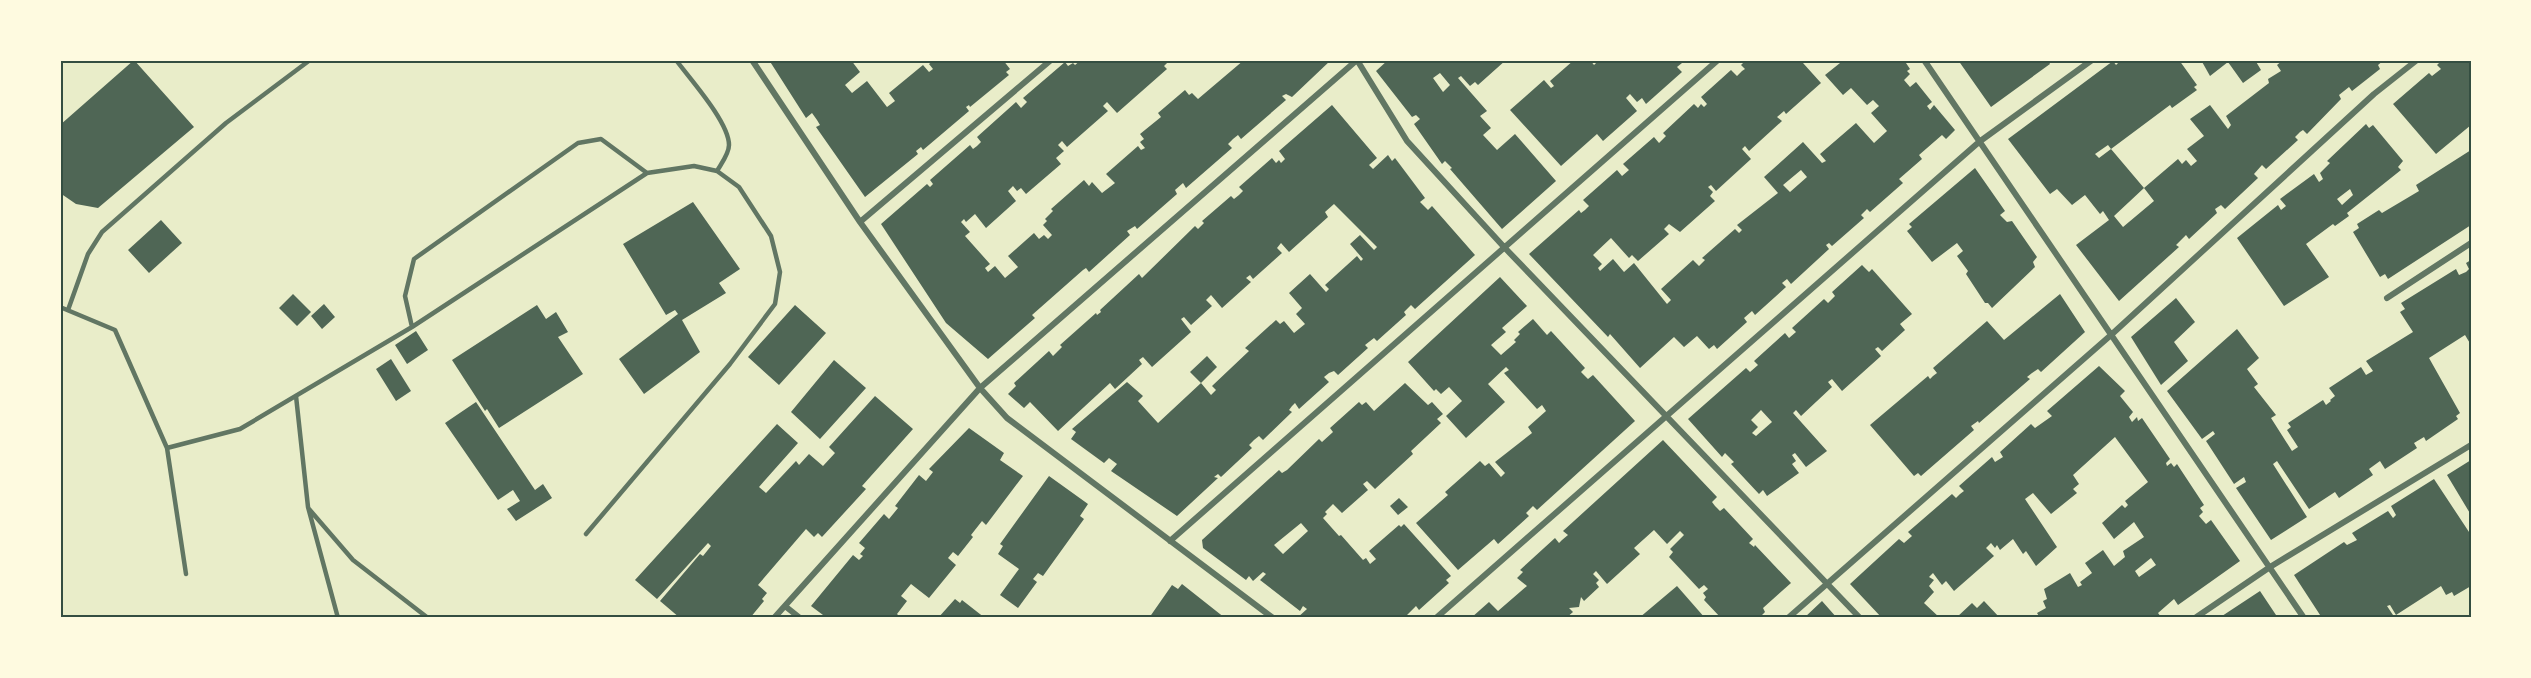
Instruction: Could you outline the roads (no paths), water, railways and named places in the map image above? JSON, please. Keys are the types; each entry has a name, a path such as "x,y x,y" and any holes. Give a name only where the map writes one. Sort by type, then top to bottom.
{"street":[{"path":"752,60 860,222 980,388 1007,418 1273,618"},
{"path":"860,222 1051,60"},
{"path":"774,618 980,388 1357,60 1407,141 1503,247 1860,618"},
{"path":"1170,541 1718,60"},
{"path":"1924,60 2304,618"},
{"path":"1436,618 1979,142 2092,60"},
{"path":"1788,618 2111,335 2374,94 2417,60"},
{"path":"2387,298 2471,243"},
{"path":"2195,618 2270,567 2471,445"},
{"path":"785,606 800,618"}],"lane":[{"path":"68,310 88,254 102,232 226,123 310,60"},
{"path":"676,60 721,120 729,146 725,159 717,171"},
{"path":"412,327 405,296 414,259 579,143 601,139 647,173"},
{"path":"167,448 240,429 412,327 647,173 694,166 717,171 739,187 771,236 780,272 775,304 730,364 586,534"},
{"path":"60,307 115,330 167,448 186,574"},
{"path":"296,396 308,507 338,618"},
{"path":"308,507 353,560 428,618"}]}
